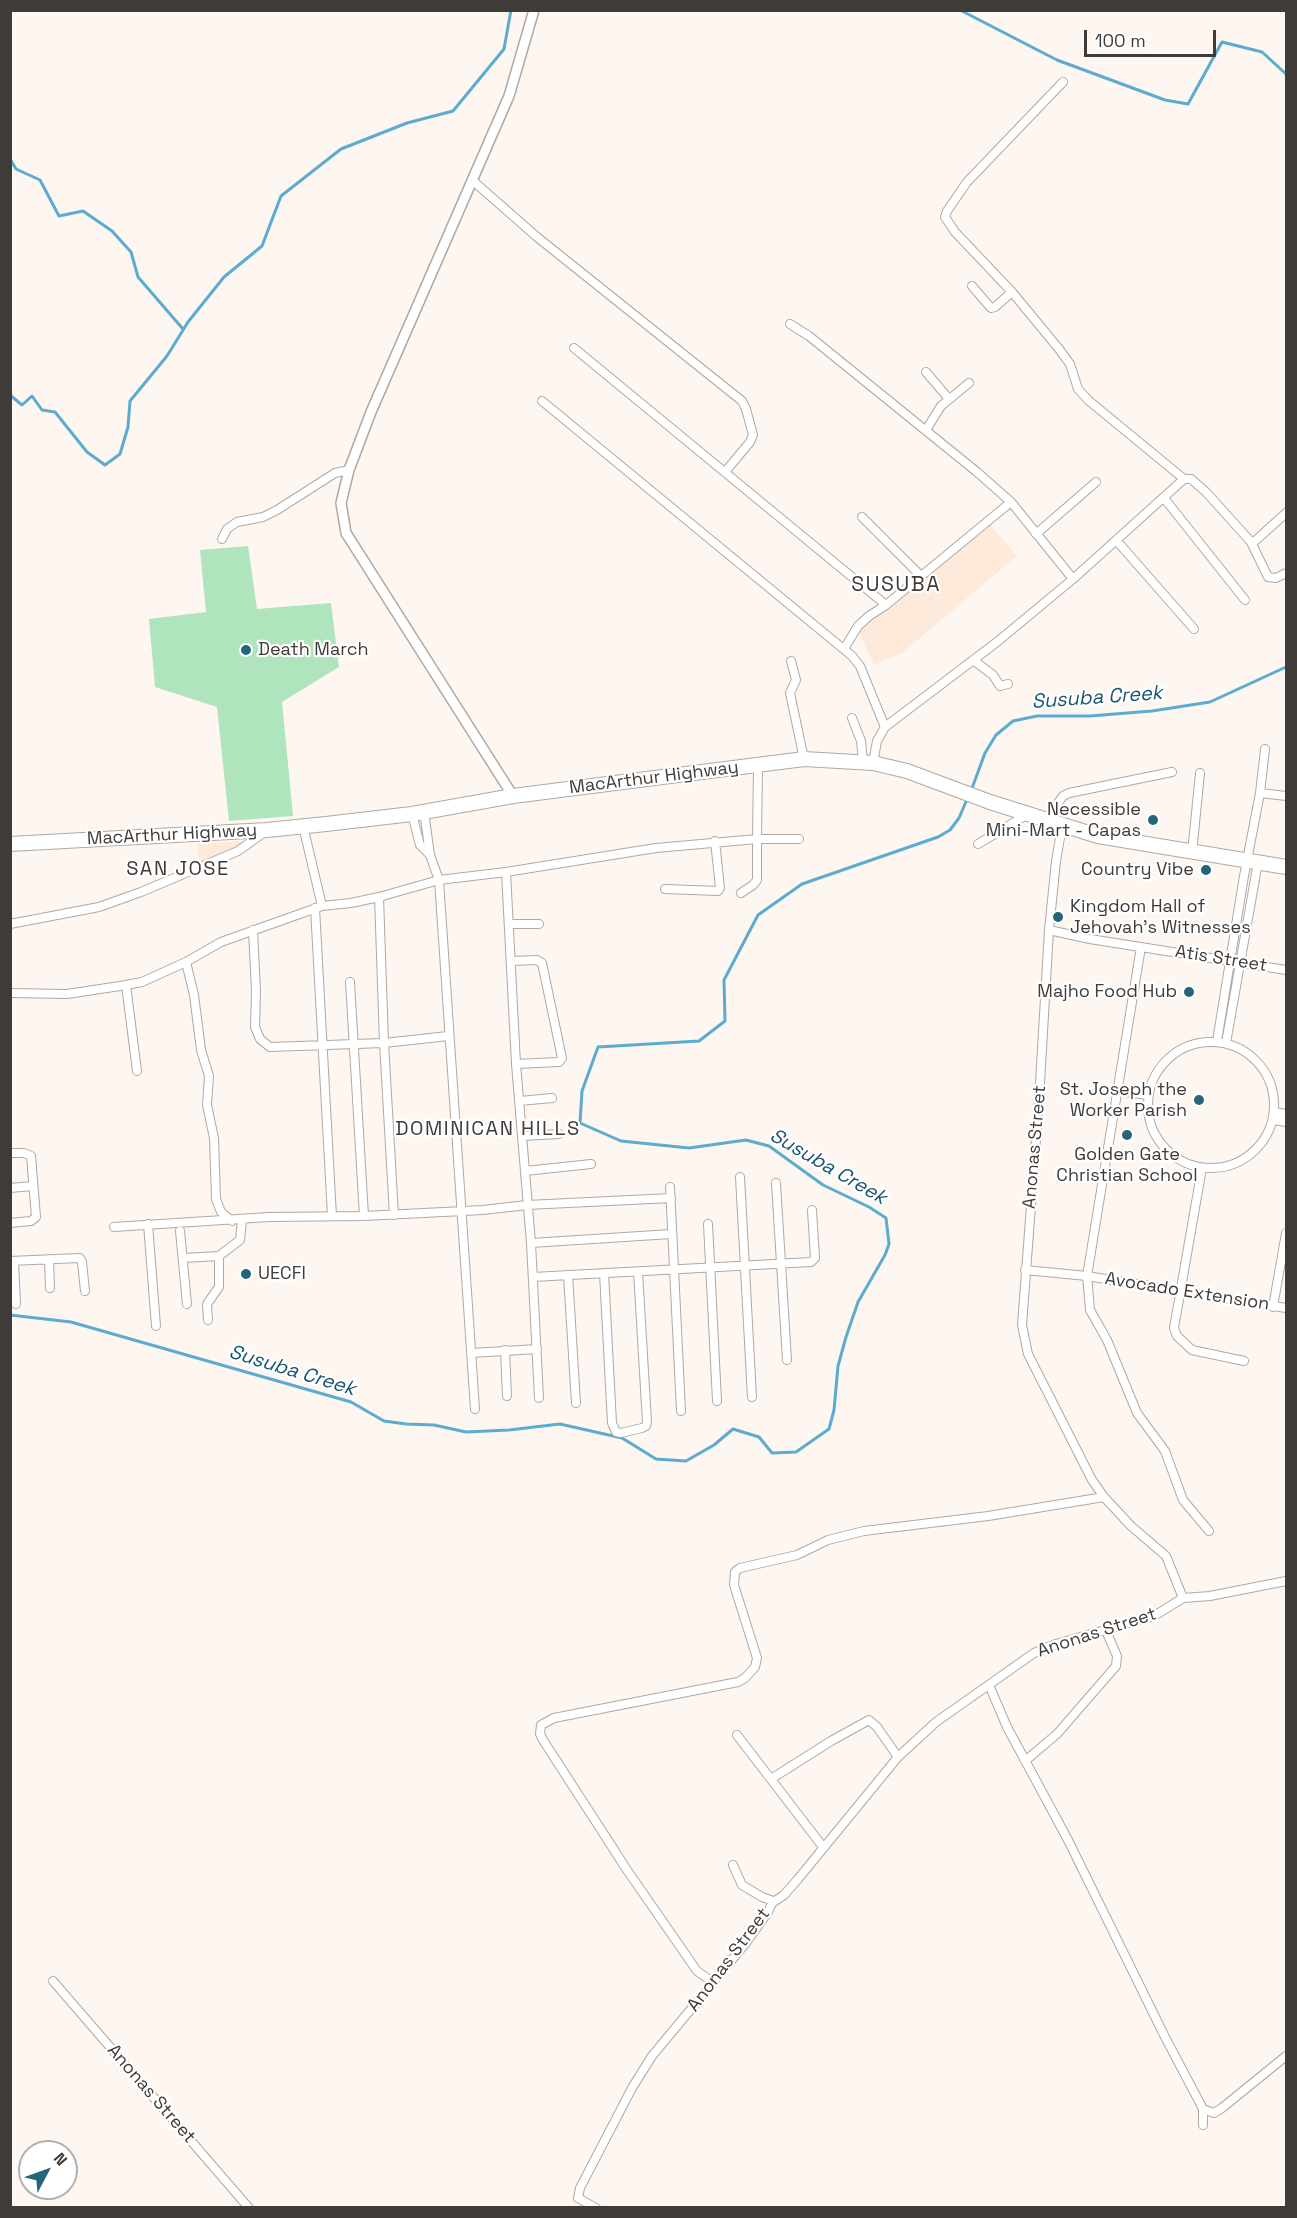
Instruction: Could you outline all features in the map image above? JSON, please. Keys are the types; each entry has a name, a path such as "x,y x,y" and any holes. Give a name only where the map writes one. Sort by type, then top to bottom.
{"highway":[{"name":"MacArthur Highway","path":"10,844 267,830 418,813 513,796 804,759 868,763 907,771 990,802 1098,836 1287,867"}],"street":[{"path":"513,796 346,533 341,503 349,470 371,412 509,96 534,10"},
{"path":"1063,82 967,182 947,211 945,218 955,232 1012,292 1070,364 1078,389 1088,400 1184,479 1191,479 1206,492 1251,542 1268,577 1276,578 1287,573"},
{"path":"472,180 537,237 742,401 753,435 750,442 725,472"},
{"path":"972,286 991,308 995,308 1012,292"},
{"path":"790,324 809,336 926,430 1011,502 1073,579"},
{"path":"574,348 886,605"},
{"path":"926,372 949,399"},
{"path":"926,430 932,416 969,383"},
{"path":"542,401 844,649 860,666 885,727"},
{"path":"222,539 227,529 237,522 263,517 334,473 349,470"},
{"path":"868,763 885,727 1073,579 1184,479"},
{"path":"1036,534 1096,482"},
{"path":"1164,498 1245,600"},
{"path":"844,649 858,626 1011,502"},
{"path":"1251,542 1256,541 1287,513"},
{"path":"862,517 921,576"},
{"path":"1116,540 1194,629"},
{"path":"973,660 993,675 1000,686 1008,684"},
{"path":"791,661 796,680 790,693 804,759"},
{"path":"852,718 868,763"},
{"path":"1221,1042 1252,861 1264,749"},
{"path":"741,893 757,880 758,766"},
{"path":"1046,820 1064,796 1069,793 1172,772"},
{"path":"1192,853 1200,773"},
{"path":"1260,793 1287,796"},
{"path":"418,813 420,845 430,855"},
{"path":"418,813 439,880 475,1409"},
{"path":"978,844 1029,813"},
{"path":"303,826 318,907 322,1045 332,1216"},
{"name":"Anonas Street","path":"596,2208 578,2198 580,2188 632,2088 652,2056 714,1983 767,1915 773,1901 790,1888 898,1757 959,1704 1034,1653 1056,1644 1154,1616 1183,1598 1166,1556 1131,1526 1104,1497 1092,1480 1028,1354 1022,1325 1049,930 1062,826"},
{"path":"10,924 99,907 141,892 238,851 267,830"},
{"path":"10,993 67,994 142,982 186,962 221,942 318,907 379,897 439,880 506,872 656,848 757,839 799,839"},
{"path":"665,889 718,891 720,888 715,842"},
{"path":"506,872 516,1064 531,1243 539,1398"},
{"path":"379,897 384,1042 394,1215"},
{"path":"509,924 539,924"},
{"path":"253,930 255,1027 260,1039 270,1047 384,1042 448,1036"},
{"name":"Atis Street","path":"1049,930 1287,970"},
{"path":"1141,947 1087,1276 1090,1310 1107,1341 1137,1413 1165,1451 1183,1500 1209,1531"},
{"path":"511,961 537,960 542,963 562,1058 559,1062 516,1064"},
{"path":"186,962 194,995 201,1050 209,1076 207,1105 214,1138 216,1199 221,1212 232,1221"},
{"path":"350,982 364,1216"},
{"path":"126,985 136,1071"},
{"path":"1202,1041 1221,1042 1239,1048 1255,1059 1267,1074 1274,1093 1274,1116 1266,1137 1254,1152 1239,1162 1221,1168 1202,1168 1183,1162 1166,1150 1154,1134 1148,1115 1148,1095 1154,1075 1166,1059 1182,1047 1202,1041"},
{"path":"1118,1091 1148,1095"},
{"path":"520,1101 552,1098"},
{"path":"1274,1116 1287,1114"},
{"path":"1274,1116 1287,1122"},
{"path":"522,1136 559,1134"},
{"path":"10,1153 24,1152 31,1156 36,1217 31,1221 10,1223"},
{"path":"525,1172 591,1164"},
{"path":"1202,1168 1174,1328 1177,1336 1192,1350 1244,1361"},
{"path":"740,1177 752,1397"},
{"path":"776,1183 787,1360"},
{"path":"10,1188 33,1186"},
{"path":"670,1187 681,1410"},
{"path":"114,1227 269,1217 394,1215 527,1205 671,1198"},
{"path":"533,1277 811,1262 815,1258 812,1210"},
{"path":"183,1258 219,1256 240,1240 242,1220"},
{"path":"148,1224 156,1326"},
{"path":"708,1224 717,1401"},
{"path":"180,1232 187,1304"},
{"path":"1273,1307 1287,1233"},
{"path":"531,1243 671,1234"},
{"path":"208,1320 207,1304 219,1287 219,1256"},
{"path":"16,1304 12,1261 80,1258 85,1290"},
{"path":"49,1259 50,1288"},
{"name":"Avocado Extension","path":"1025,1270 1087,1276 1287,1308"},
{"path":"604,1273 612,1423 616,1432 621,1433 642,1428 647,1422 638,1272"},
{"path":"568,1275 576,1403"},
{"path":"471,1353 537,1349"},
{"path":"505,1350 507,1396"},
{"path":"714,1983 697,1971 627,1869 543,1740 540,1734 541,1725 554,1718 738,1682 745,1678 755,1667 757,1658 734,1585 735,1572 740,1568 797,1555 828,1540 864,1531 999,1515 1104,1497"},
{"path":"1183,1598 1210,1596 1287,1581"},
{"path":"1024,1761 1057,1734 1116,1666 1117,1656 1106,1631"},
{"path":"989,1685 1024,1761 1068,1840 1164,2036 1203,2109 1203,2125"},
{"path":"771,1779 869,1720 898,1757"},
{"path":"738,1735 823,1847"},
{"path":"733,1865 742,1885 773,1901"},
{"name":"Anonas Street","path":"53,1981 249,2208"},
{"path":"1203,2109 1214,2113 1287,2056"}],"shaded area":[{"path":"989,523 1017,556 902,653 874,665 858,630"},
{"path":"242,841 243,848 200,865 197,844"}],"green space":[{"path":"248,546 257,609 331,603 339,667 282,702 293,816 229,821 217,707 155,687 149,619 206,612 200,550"}],"waterway":[{"path":"10,395 22,405 32,396 42,410 55,412 87,452 105,465 120,454 128,427 130,401 167,356 188,322 224,277 262,246 281,196 341,149 407,123 453,111 504,49 511,10"},
{"path":"960,10 1057,60 1165,100 1188,104 1222,42 1262,52 1286,74"},
{"path":"10,159 16,169 40,180 59,216 83,211 112,231 131,252 138,277 183,329"},
{"name":"Susuba Creek","path":"971,791 985,753 996,735 1013,721 1037,716 1090,716 1152,711 1210,702 1286,667"},
{"name":"Susuba Creek","path":"10,1315 71,1322 351,1402 384,1421 434,1425 466,1432 560,1424 622,1438 656,1459 686,1461 714,1445 733,1429 759,1437 772,1453 796,1452 829,1429 834,1410 838,1366 846,1337 858,1302 889,1244 886,1218 869,1207 823,1185 769,1146 746,1140 689,1148 621,1141 580,1123 582,1091 598,1047 699,1041 725,1021 724,980 758,915 802,884 938,837 950,830 959,818 968,797"}],"place":[{"name":"Death March","path":"246,650"},
{"name":"Necessible Mini-Mart - Capas","path":"1153,820"},
{"name":"Country Vibe","path":"1206,870"},
{"name":"Kingdom Hall of Jehovah's Witnesses","path":"1058,917"},
{"name":"Majho Food Hub","path":"1189,992"},
{"name":"St. Joseph the Worker Parish","path":"1199,1100"},
{"name":"Golden Gate Christian School","path":"1127,1135"},
{"name":"UECFI","path":"246,1274"}],"district":[{"name":"SUSUBA","path":"896,585"},
{"name":"SAN JOSE","path":"178,870"},
{"name":"DOMINICAN HILLS","path":"488,1130"}]}
